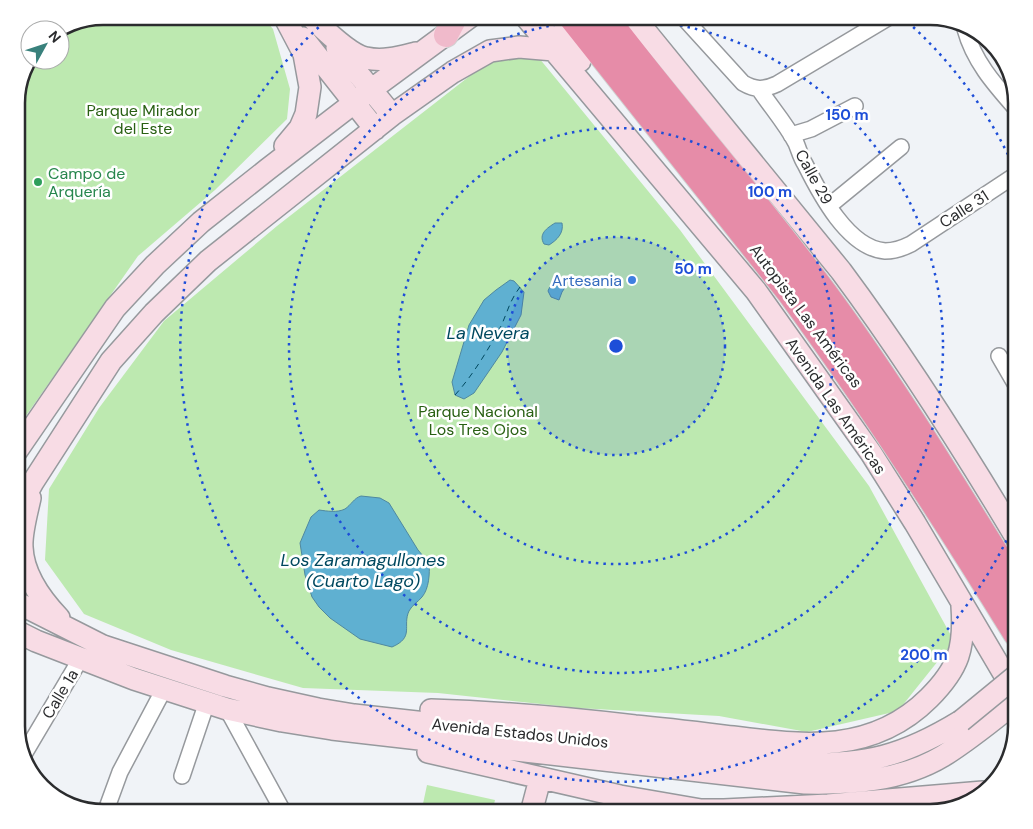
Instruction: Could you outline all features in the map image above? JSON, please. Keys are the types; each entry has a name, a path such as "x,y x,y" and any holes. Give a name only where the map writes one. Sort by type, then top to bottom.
{"highway":[{"name":"Autopista Las Américas","path":"579,25 790,292 842,363 887,429 1008,619"},
{"name":"Autopista Las Américas","path":"610,25 774,229 831,304 936,459 1008,575"}],"street":[{"path":"268,168 300,128 306,114 310,87 304,54 290,25"},
{"path":"292,25 374,129"},
{"path":"318,25 392,115"},
{"path":"319,25 335,40 365,58 389,59 424,52"},
{"path":"533,25 627,136"},
{"path":"554,25 606,99 627,136"},
{"path":"645,25 841,271 901,353 1008,524"},
{"path":"690,25 743,83 751,88 759,89 769,88 876,25"},
{"path":"25,439 115,308 155,264 201,222 268,168 424,52 451,26"},
{"path":"967,35 973,53 981,67 1008,99"},
{"path":"25,497 111,361 154,312 208,261 392,115 453,72 490,51 520,47 554,50"},
{"name":"Calle 29","path":"759,89 791,136 805,165 829,206 845,228 866,246 887,251 911,244"},
{"path":"791,136 811,129 855,106"},
{"name":"Avenida Las Américas","path":"627,136 756,291 871,453 915,523 1008,681"},
{"path":"829,206 901,148"},
{"name":"Calle 31","path":"911,244 1008,180"},
{"path":"1000,356 1008,371"},
{"path":"25,529 33,482"},
{"path":"25,566 42,600 70,629"},
{"path":"318,709 530,714 786,744 842,742 892,726 916,709 937,690 956,663 960,652 963,632 961,603"},
{"name":"Avenida Estados Unidos","path":"25,606 104,646 176,671 268,698 354,715 653,757 805,784 842,784 876,780 911,770 941,756 972,736 1008,708"},
{"name":"Avenida Estados Unidos","path":"26,640 164,689 227,709 282,721 332,729 620,763 653,757 835,765 871,760 897,754 933,739 960,721 1008,682"},
{"name":"Calle 1a","path":"28,747 81,658"},
{"path":"108,804 120,772 164,689"},
{"path":"182,776 207,702"},
{"path":"227,709 279,804"},
{"path":"332,729 540,779 622,804"},
{"path":"540,779 620,763"},
{"path":"533,804 540,779"},
{"path":"840,804 970,793"}],"green space":[{"name":"Parque Mirador del Este","path":"103,25 270,25 273,29 290,89 287,119 215,190 138,256 25,417 25,98 32,70 70,70 70,32 78,29"},
{"name":"Parque Nacional Los Tres Ojos","path":"498,54 539,58 680,230 869,486 954,641 898,711 807,732 719,716 578,708 438,693 303,688 171,650 84,614 45,560 49,489 99,408 164,321 277,226"},
{"path":"427,785 495,800 494,804 423,804"}],"water":[{"path":"555,223 562,223 561,233 549,245 544,244 542,240 543,234 546,229"},
{"name":"La Nevera","path":"510,280 514,281 524,292 521,315 502,352 474,393 464,399 455,395 452,382 469,325 484,300"},
{"path":"562,281 566,286 559,300 551,297 548,291 550,287"},
{"name":"Los Zaramagullones (Cuarto Lago)","path":"361,496 380,498 389,503 418,550 429,563 426,590 409,611 406,635 399,643 392,647 360,639 330,618 312,597 305,575 300,543 311,517 319,510 335,511 345,509 356,498"}],"ferry route":[{"path":"455,395 485,353 520,287"}],"place":[{"name":"Campo de Arquería","path":"38,182"},
{"name":"Artesania","path":"632,280"}]}
